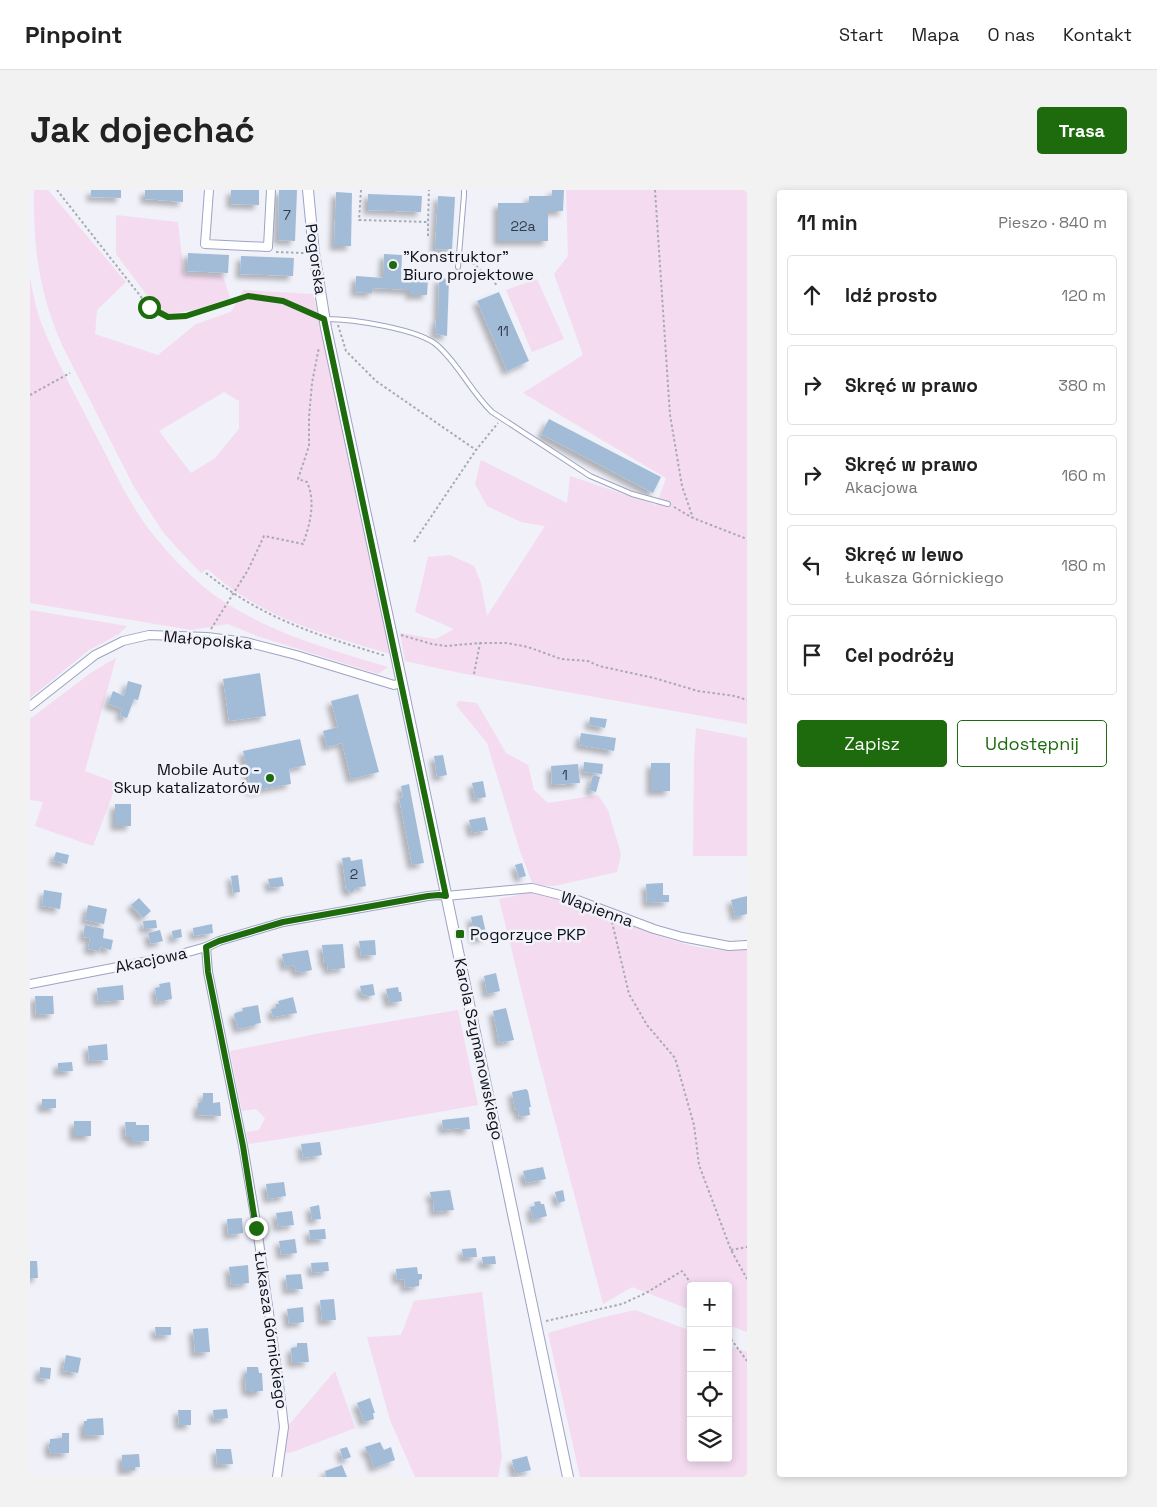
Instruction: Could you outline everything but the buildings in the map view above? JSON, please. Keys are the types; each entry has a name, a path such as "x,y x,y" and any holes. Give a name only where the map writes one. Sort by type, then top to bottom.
{"street":[{"path":"209,190 206,244 268,247 271,190"},
{"name":"Pogorska","path":"308,190 314,253 325,324"},
{"name":"Karola Szymanowskiego","path":"325,324 568,1477"},
{"name":"Małopolska","path":"30,706 94,655 123,641 149,635 207,637 246,642 296,654 394,685 401,683"},
{"name":"Wapienna","path":"446,896 532,888 572,898 654,929 682,937 729,946 747,945"},
{"name":"Akacjowa","path":"30,984 150,962 206,947 219,941 283,922 428,896 446,896"},
{"name":"Łukasza Górnickiego","path":"206,947 208,972 243,1146 279,1384 284,1427 277,1477"}],"lane":[{"path":"458,267 464,190"},
{"path":"325,324 337,320 377,325 412,333 437,344 452,360 480,401 492,412 590,476 632,494 668,504"}],"path":[{"path":"57,190 149,307 168,317 186,316 248,296 283,301 325,324"},
{"path":"361,190 360,220 428,222"},
{"path":"428,236 429,190"},
{"path":"655,190 670,415 682,486 693,518"},
{"path":"268,247 272,252 303,253"},
{"path":"460,251 498,286"},
{"path":"337,320 346,350 376,380 476,450"},
{"path":"207,637 248,570 264,536 303,544 311,512 312,492 307,482 298,478 309,446 312,383 320,344"},
{"path":"30,395 70,373"},
{"path":"414,542 476,450 502,417"},
{"path":"668,504 693,518 747,539"},
{"path":"206,573 233,594 271,616 312,633 380,654"},
{"path":"392,635 401,635 446,646 507,643 528,647 561,659 588,661 600,666 654,678 698,691 735,696 747,700"},
{"path":"474,674 480,643"},
{"path":"610,912 629,994 647,1026 675,1058 694,1125 699,1165 731,1250 747,1279"},
{"path":"731,1250 747,1247"},
{"path":"536,1323 622,1304 646,1293 682,1271 690,1282"},
{"path":"732,1340 747,1361"}],"shaded area":[{"path":"34,190 48,190 126,282 97,310 95,334 158,355 196,324 231,312 243,290 313,294 390,654 315,630 278,616 261,607 234,591 207,569 201,573 163,532 134,487 54,326 39,269","holes":["224,392 239,401 239,429 215,458 191,473 159,431"]},
{"path":"566,190 747,190 747,724 460,673 405,661 400,633 436,639 454,629 415,612 428,557 450,555 474,566 481,583 487,616 545,526 521,522 487,506 475,484 481,460 567,503 570,476 656,505 666,478 523,393 583,355 554,274 568,256"},
{"path":"116,215 178,222 184,274 223,276 230,298 194,310 167,314 156,307 116,254"},
{"path":"30,277 40,319 65,375 130,500 161,545 191,576 213,594 242,613 303,640 388,667 378,674 257,636 228,624 191,630 30,603"},
{"path":"537,279 564,339 532,352 506,290"},
{"path":"30,610 127,626 119,634 89,650 30,698"},
{"path":"116,658 85,771 117,783 93,846 35,826 43,802 30,800 30,719 92,672"},
{"path":"459,701 477,703 506,753 528,765 534,790 548,803 598,795 608,810 621,854 617,872 554,886 533,885 520,851 487,743 456,705"},
{"path":"696,728 747,738 747,856 693,856"},
{"path":"533,892 554,896 589,907 676,942 722,950 747,950 747,1332 732,1326 732,1282 687,1282 687,1308 632,1287 603,1304 499,899"},
{"path":"458,1010 478,1105 249,1144 246,1132 259,1130 265,1118 256,1109 242,1111 230,1051 321,1033"},
{"path":"482,1292 502,1456 498,1477 415,1477 390,1420 367,1337 401,1335 414,1301"},
{"path":"635,1310 687,1330 687,1462 732,1462 732,1346 747,1352 747,1477 580,1477 548,1333"},
{"path":"335,1371 355,1428 293,1452 285,1452 287,1427"}],"place":[{"name":"\"Konstruktor\" Biuro projektowe","path":"393,265"},
{"name":"Mobile Auto - Skup katalizatorów","path":"270,778"},
{"name":"Pogorzyce PKP","path":"460,934"}],"route":[{"path":"149,307 168,317 186,316 248,296 283,301 324,319 446,896 428,896 283,922 219,941 206,947 208,972 243,1146 256,1228"}]}
